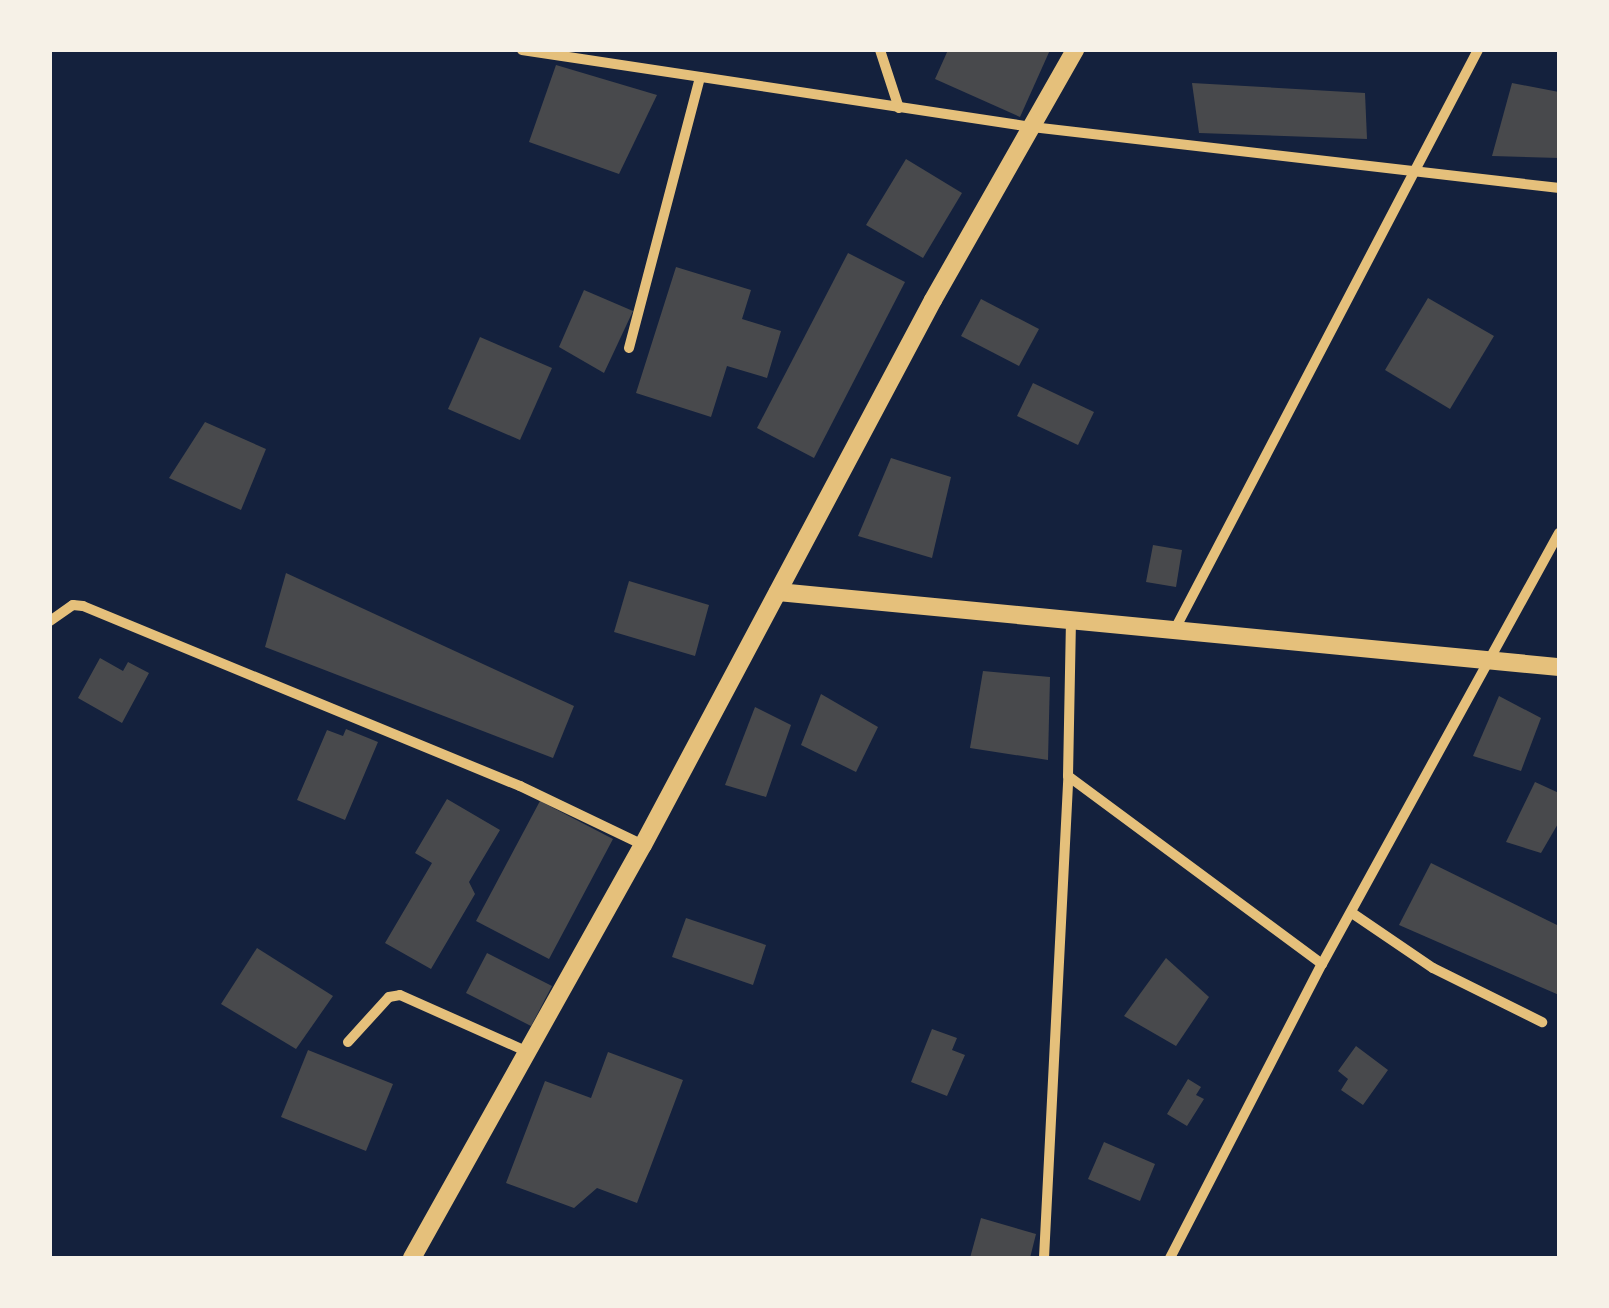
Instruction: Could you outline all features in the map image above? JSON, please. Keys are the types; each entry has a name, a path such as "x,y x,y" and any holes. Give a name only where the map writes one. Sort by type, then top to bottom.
{"street":[{"path":"522,50 1032,127 1559,188"},
{"path":"880,50 899,108"},
{"path":"412,1258 643,845 933,300 1075,50"},
{"path":"1175,629 1478,50"},
{"path":"629,348 700,77"},
{"path":"1170,1258 1322,964 1559,533"},
{"path":"778,592 1559,667"},
{"path":"50,621 73,604 83,606 520,786 643,845"},
{"path":"1044,1258 1068,776 1070,621"},
{"path":"1068,776 1322,964"},
{"path":"1352,913 1433,968 1542,1022"},
{"path":"348,1042 389,997 400,995 528,1052"}],"building":[{"path":"948,50 1050,50 1020,117 935,79"},
{"path":"556,65 657,95 619,174 529,142"},
{"path":"1192,83 1365,93 1367,139 1199,133"},
{"path":"1512,83 1559,92 1559,158 1492,156"},
{"path":"906,159 962,193 923,258 866,225"},
{"path":"848,253 905,282 814,458 757,428"},
{"path":"676,267 751,290 742,319 781,331 767,378 727,366 711,417 636,393"},
{"path":"584,290 633,311 604,373 559,347"},
{"path":"1428,298 1494,336 1450,409 1385,370"},
{"path":"981,299 1039,329 1019,366 961,336"},
{"path":"480,337 552,368 520,440 448,409"},
{"path":"1033,383 1094,412 1078,445 1017,416"},
{"path":"205,422 266,449 241,510 169,478"},
{"path":"891,458 951,477 932,558 858,536"},
{"path":"1153,545 1182,550 1176,587 1146,582"},
{"path":"286,573 574,706 553,758 265,647"},
{"path":"629,581 709,605 695,656 614,632"},
{"path":"100,658 123,671 128,662 149,673 122,723 78,698"},
{"path":"983,671 1050,677 1048,760 970,748"},
{"path":"821,694 878,727 856,772 801,745"},
{"path":"1499,696 1541,718 1521,771 1473,756"},
{"path":"755,707 791,725 766,797 725,785"},
{"path":"346,729 378,742 345,820 297,800 327,730 343,736"},
{"path":"1535,782 1559,793 1559,822 1541,853 1506,842"},
{"path":"447,799 500,830 469,882 475,894 431,969 385,943 432,863 415,853"},
{"path":"540,801 613,839 549,959 476,921"},
{"path":"1431,863 1559,926 1559,995 1399,925"},
{"path":"686,918 766,945 753,985 672,957"},
{"path":"257,948 333,996 296,1049 221,1004"},
{"path":"487,953 552,986 531,1026 466,993"},
{"path":"1166,958 1209,997 1176,1046 1124,1016"},
{"path":"932,1029 957,1038 952,1050 965,1055 947,1096 911,1082"},
{"path":"1356,1046 1388,1070 1363,1105 1341,1090 1348,1079 1338,1071"},
{"path":"308,1050 393,1084 366,1151 281,1117"},
{"path":"608,1052 683,1080 637,1203 597,1188 574,1208 506,1183 545,1081 591,1098"},
{"path":"1188,1079 1201,1087 1196,1095 1204,1099 1187,1126 1167,1114"},
{"path":"1104,1142 1155,1164 1140,1201 1088,1179"},
{"path":"981,1218 1036,1234 1030,1258 970,1258"}]}
